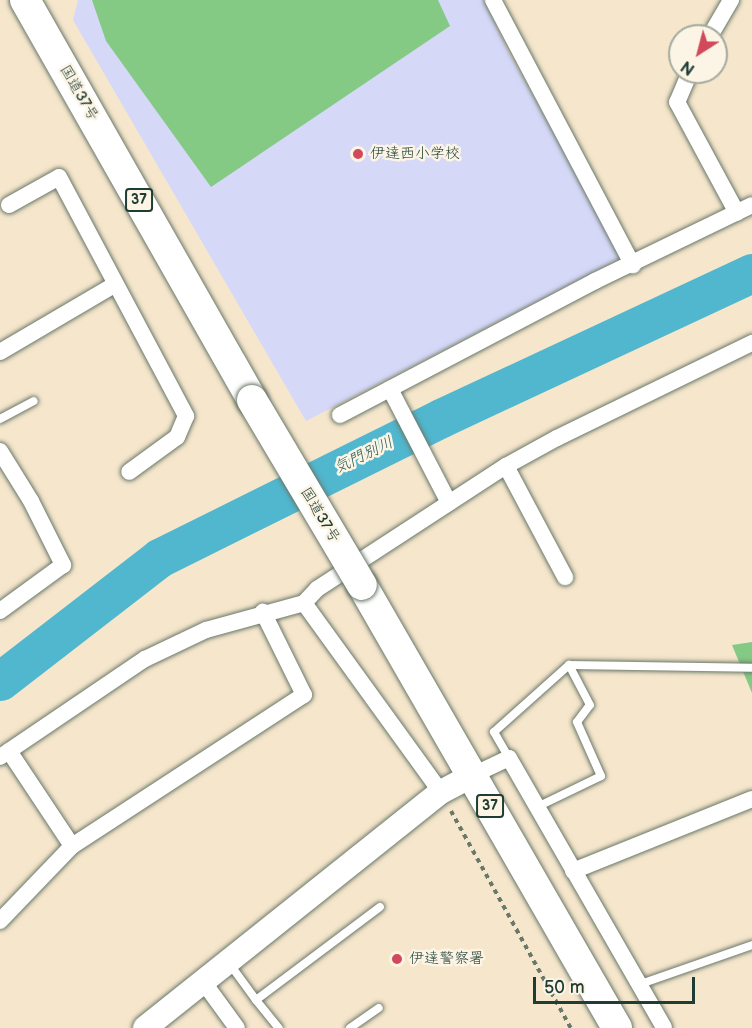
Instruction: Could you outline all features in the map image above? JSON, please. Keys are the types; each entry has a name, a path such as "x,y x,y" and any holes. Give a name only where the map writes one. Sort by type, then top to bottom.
{"highway":[{"name":"国道37号","path":"26,0 252,400 362,585 617,1028"}],"street":[{"path":"493,0 633,265"},
{"path":"717,24 731,0"},
{"path":"340,416 745,209 677,102 685,84"},
{"path":"9,205 59,177 186,416 177,437 129,472"},
{"path":"0,352 116,284"},
{"path":"72,846 4,754 145,659 206,630 263,612 304,603 316,589 446,499 557,438 752,343"},
{"path":"390,389 446,499"},
{"path":"0,451 31,501 63,566 0,611"},
{"path":"506,466 564,577"},
{"path":"304,603 441,792"},
{"path":"0,921 72,846 304,695 263,612"},
{"path":"145,1028 202,980 441,792 509,758 664,1028"},
{"path":"573,871 752,799"},
{"path":"202,980 237,1028"}],"lane":[{"path":"0,419 34,401"},
{"path":"536,807 601,776 577,722 590,705 569,665"},
{"path":"509,758 494,732 569,665 752,668"},
{"path":"256,1000 380,907"},
{"path":"638,985 752,945"},
{"path":"227,962 279,1028"},
{"path":"350,1028 379,1008"}],"path":[{"path":"441,792 571,1028"}],"shaded area":[{"name":"伊達西小学校","path":"78,0 484,0 508,51 623,257 306,421 73,20"}],"green space":[{"path":"92,0 438,0 450,26 211,187 106,41"},
{"path":"752,642 752,693 732,645"}],"waterway":[{"name":"気門別川","path":"0,681 159,558 441,418 752,273"}],"place":[{"name":"伊達西小学校","path":"358,154"},
{"name":"伊達警察署","path":"397,959"}]}
